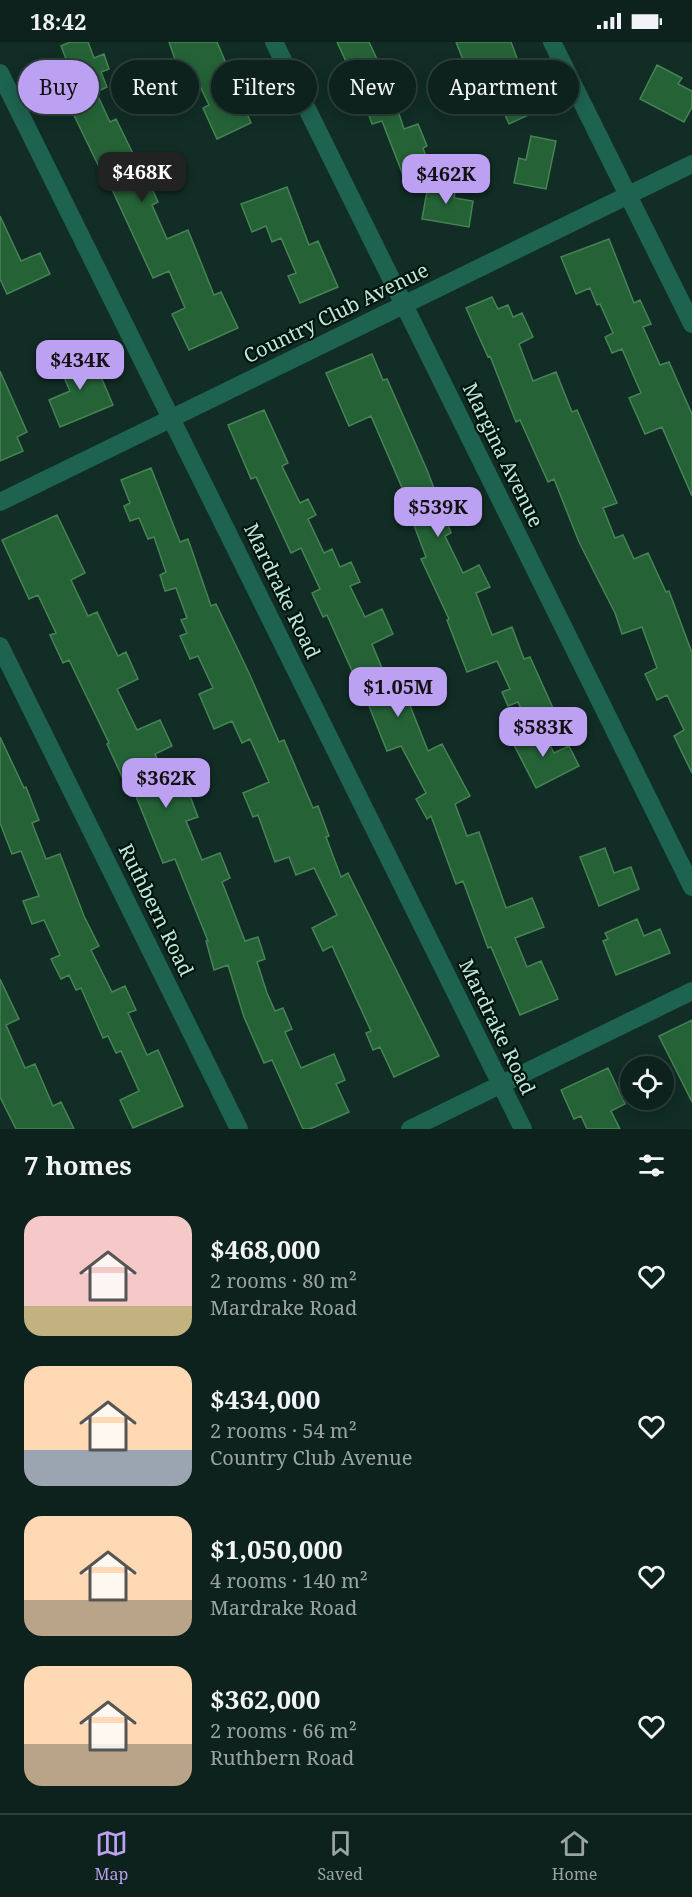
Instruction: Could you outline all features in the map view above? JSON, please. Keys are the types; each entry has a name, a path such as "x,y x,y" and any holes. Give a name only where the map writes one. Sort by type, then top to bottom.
{"street":[{"name":"Margina Avenue","path":"274,42 692,887"},
{"path":"552,42 692,324"},
{"name":"Mardrake Road","path":"0,73 523,1129"},
{"name":"Country Club Avenue","path":"0,502 692,164"},
{"name":"Ruthbern Road","path":"0,646 239,1129"},
{"path":"410,1129 692,991"}],"building":[{"path":"70,42 88,42 94,58 104,54 109,69 101,72 107,87 99,91 99,60 66,60 61,46"},
{"path":"169,42 217,42 225,60 211,60 211,114 247,114 251,123 217,139 203,108 209,105 199,84 199,60 175,60"},
{"path":"337,42 369,42 377,60 345,60"},
{"path":"456,42 511,42 518,60 463,60"},
{"path":"657,65 682,78 678,84 692,91 692,107 684,122 640,99"},
{"path":"99,98 110,122 116,119 148,180 158,202 152,205 167,239 188,230 214,295 221,292 238,328 189,350 172,314 185,308 169,271 153,278 103,170 101,171 73,114 99,114"},
{"path":"369,114 399,114 404,129 418,124 427,146 423,148 429,165 403,175 382,121 372,124"},
{"path":"505,114 531,114 509,124"},
{"path":"531,136 556,141 546,189 514,183 519,158 526,160"},
{"path":"429,180 457,184 454,198 473,201 469,227 422,219"},
{"path":"287,187 309,245 318,241 338,287 300,303 288,276 296,273 281,238 272,242 266,226 252,232 241,204"},
{"path":"0,216 21,261 40,253 50,274 7,294 0,279"},
{"path":"609,239 634,303 640,300 651,324 643,327 660,365 669,362 692,414 692,496 662,427 645,434 629,398 641,393 622,349 612,353 605,337 613,333 600,304 597,305 590,288 576,294 561,257"},
{"path":"492,297 498,309 508,305 513,317 522,313 533,337 519,344 533,381 556,372 572,412 577,410 617,503 603,508 615,538 623,535 634,559 648,553 666,592 669,591 692,653 692,773 674,736 684,730 667,695 657,700 645,674 657,668 642,627 622,634 615,613 579,542 554,479 548,482 520,420 516,422 490,356 488,357 466,308"},
{"path":"90,351 113,405 60,427 49,400 70,391 58,364"},
{"path":"372,354 383,380 387,379 427,470 451,533 445,536 463,573 479,565 490,587 476,593 492,635 512,627 524,659 530,657 553,708 526,720 518,702 508,706 502,692 510,689 497,661 467,672 447,620 449,619 421,559 426,557 401,491 403,490 371,416 349,426 326,373"},
{"path":"0,371 27,432 17,437 23,451 0,461"},
{"path":"264,410 288,463 282,466 300,503 308,499 316,515 308,519 324,553 332,549 340,567 351,562 360,582 350,586 365,617 382,609 393,634 372,644 396,702 407,698 428,751 442,744 470,796 455,804 467,836 479,832 506,908 532,898 544,927 515,938 527,967 541,961 558,999 520,1015 491,947 488,948 463,881 456,884 431,816 427,819 416,799 426,793 401,746 387,751 359,681 357,682 327,615 323,617 312,593 320,589 301,548 291,553 256,477 251,479 228,425"},
{"path":"151,468 180,542 188,539 211,606 216,604 279,742 284,740 313,808 318,806 329,836 326,837 341,877 348,873 439,1056 394,1077 380,1047 373,1050 366,1033 371,1031 332,946 323,951 312,928 337,915 314,868 296,875 289,857 275,862 258,815 253,817 243,793 269,782 250,739 242,743 232,721 214,729 199,694 213,688 198,656 190,659 180,636 187,633 181,620 187,618 176,588 165,591 160,575 166,572 154,537 148,539 139,518 130,521 124,506 130,503 121,480"},
{"path":"57,515 85,573 71,580 88,616 97,612 118,656 126,652 138,679 117,689 137,730 160,720 172,746 155,754 175,796 188,791 198,817 186,821 202,860 220,853 230,878 222,882 245,941 258,937 265,959 257,962 267,993 275,1011 283,1008 292,1029 285,1032 301,1068 334,1054 345,1080 336,1084 349,1112 310,1129 303,1129 272,1060 264,1063 244,1017 228,965 214,970 206,941 208,941 175,859 163,863 135,794 131,796 107,744 109,743 69,660 63,663 50,635 56,633 38,595 29,599 2,540"},
{"path":"541,727 554,753 569,746 579,766 536,788 512,741"},
{"path":"0,737 24,788 26,787 39,820 32,823 46,859 60,854 84,916 99,946 91,950 112,992 125,986 136,1010 128,1013 147,1055 158,1050 183,1106 133,1128 120,1100 139,1091 121,1051 116,1053 108,1036 103,1038 81,988 76,990 69,975 61,979 51,959 60,955 44,920 32,924 23,901 39,896 21,851 12,854 0,823"},
{"path":"605,848 614,873 631,867 639,889 599,906 580,857"},
{"path":"637,919 644,936 660,929 670,953 616,975 603,941 608,939 605,933"},
{"path":"0,979 19,1019 6,1025 25,1068 35,1064 53,1106 61,1102 74,1129 16,1129 0,1097"},
{"path":"692,1020 692,1102 674,1066 674,1056 669,1056 659,1036"},
{"path":"608,1068 620,1093 620,1106 611,1111 620,1129 587,1129 581,1116 574,1119 561,1090"}]}
